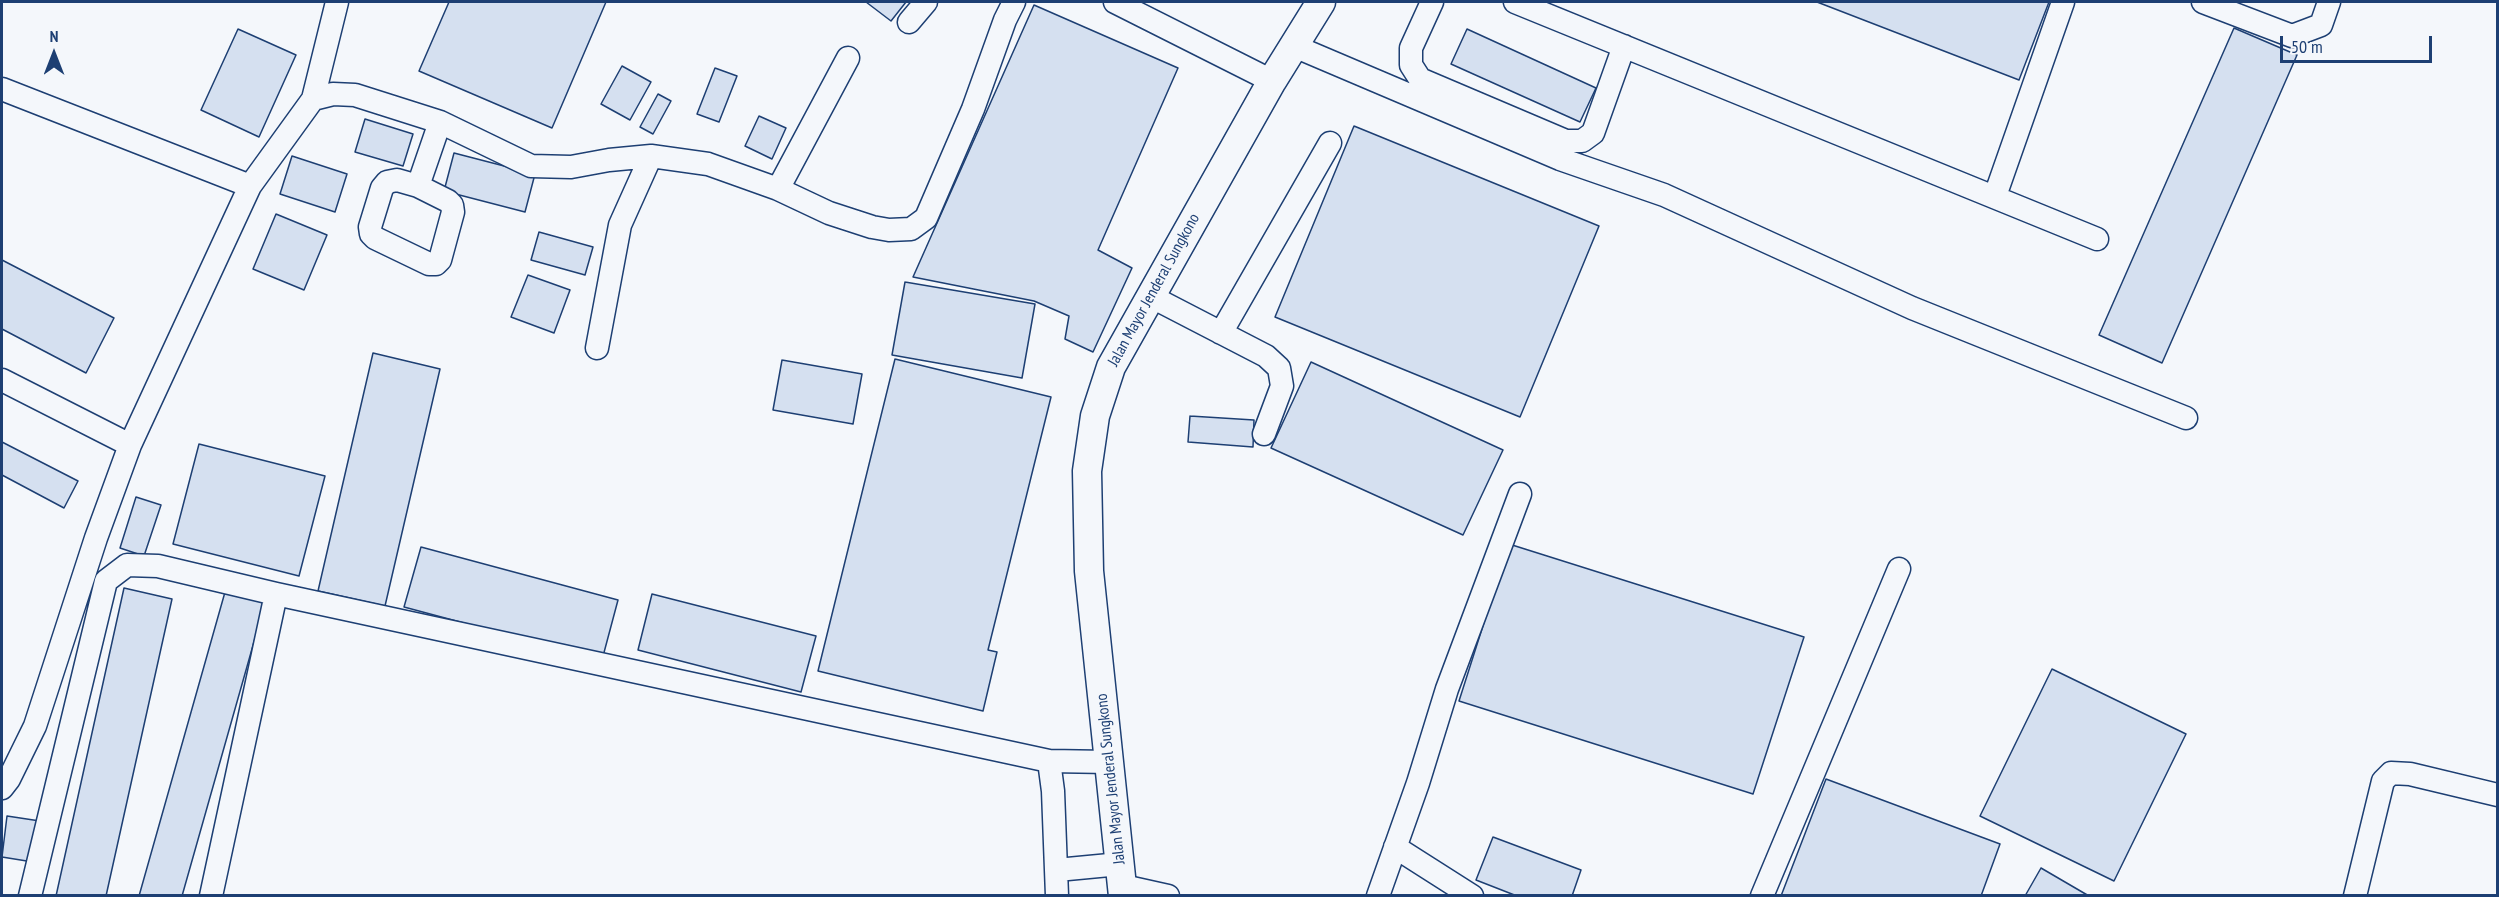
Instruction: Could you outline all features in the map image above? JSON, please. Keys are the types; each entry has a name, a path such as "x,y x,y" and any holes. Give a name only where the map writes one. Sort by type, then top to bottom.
{"main road":[{"name":"Jalan Mayor Jenderal Sungkono","path":"1122,882 1089,571 1087,471 1095,416 1111,367 1272,81 1321,2"}],"street":[{"path":"2,788 9,779 34,726 96,537 130,446 250,186 313,99 337,2"},
{"path":"909,22 926,2"},
{"path":"313,99 333,94 354,95 440,122 531,166 570,167 651,156 708,164 778,189 830,213 872,227 889,230 911,229 926,218 973,109 1005,20 1014,2"},
{"path":"1115,2 1272,81"},
{"path":"1432,2 1411,48 1411,65 1420,80 1566,141 1582,141 1593,133 1624,46"},
{"path":"1515,2 2097,239"},
{"path":"1995,196 2063,2"},
{"path":"2203,2 2292,36 2321,25 2329,2"},
{"path":"1294,46 1560,159 1664,195 1912,308 2186,418"},
{"path":"778,189 848,58"},
{"path":"2,89 250,186"},
{"path":"418,186 440,122"},
{"path":"1221,333 1330,143"},
{"path":"597,348 620,225 651,156"},
{"path":"1150,296 1266,356 1279,368 1282,386 1264,434"},
{"path":"2,380 130,446"},
{"path":"1378,896 1418,783 1447,689 1520,494"},
{"path":"30,896 106,581 127,565 158,566 276,594 1049,760 1108,762"},
{"path":"1762,896 1899,569"},
{"path":"211,896 276,594"},
{"path":"1049,760 1057,896"},
{"path":"2355,896 2383,781 2391,773 2410,774 2498,795"},
{"path":"1395,848 1472,896"},
{"path":"1057,870 1122,882 1168,896"}],"building":[{"path":"449,2 606,2 552,128 419,71"},
{"path":"866,2 906,2 891,21"},
{"path":"1817,2 2049,2 2019,80"},
{"path":"1034,5 1178,68 1098,250 1132,268 1093,352 1065,339 1069,316 1034,301 913,277"},
{"path":"2234,28 2297,55 2162,363 2099,335"},
{"path":"238,29 296,55 259,137 201,110"},
{"path":"1467,29 1596,88 1580,122 1451,64"},
{"path":"622,66 651,82 630,120 601,104"},
{"path":"715,68 737,76 719,122 697,114"},
{"path":"658,94 671,101 653,134 640,127"},
{"path":"759,116 786,128 772,159 745,146"},
{"path":"365,119 413,134 403,166 355,152"},
{"path":"1354,126 1599,226 1520,417 1275,317"},
{"path":"454,153 535,174 525,212 444,191"},
{"path":"292,156 347,174 335,212 280,194"},
{"path":"276,214 327,235 304,290 253,269"},
{"path":"539,232 593,247 585,275 531,260"},
{"path":"2,260 114,318 86,373 2,329"},
{"path":"528,275 570,290 554,333 511,317"},
{"path":"905,282 1035,304 1022,378 892,355"},
{"path":"373,353 440,369 385,606 318,591"},
{"path":"895,359 1051,397 988,650 997,652 983,711 818,671"},
{"path":"782,360 862,374 853,424 773,410"},
{"path":"1311,362 1503,450 1463,535 1271,448"},
{"path":"1190,416 1254,420 1253,447 1188,442"},
{"path":"2,442 78,481 64,508 2,475"},
{"path":"199,444 325,476 299,576 173,544"},
{"path":"136,497 161,505 144,556 120,548"},
{"path":"1509,544 1804,637 1753,794 1459,701"},
{"path":"421,547 618,600 602,660 404,607"},
{"path":"227,585 267,596 182,896 139,896"},
{"path":"124,588 172,599 106,896 56,896"},
{"path":"652,594 816,636 801,692 638,650"},
{"path":"2052,669 2186,734 2114,881 1980,816"},
{"path":"1826,779 2000,844 1981,896 1781,896"},
{"path":"7,816 40,821 33,862 2,857"},
{"path":"1493,837 1581,870 1572,896 1517,896 1476,880"},
{"path":"2041,868 2089,896 2025,896"}]}
